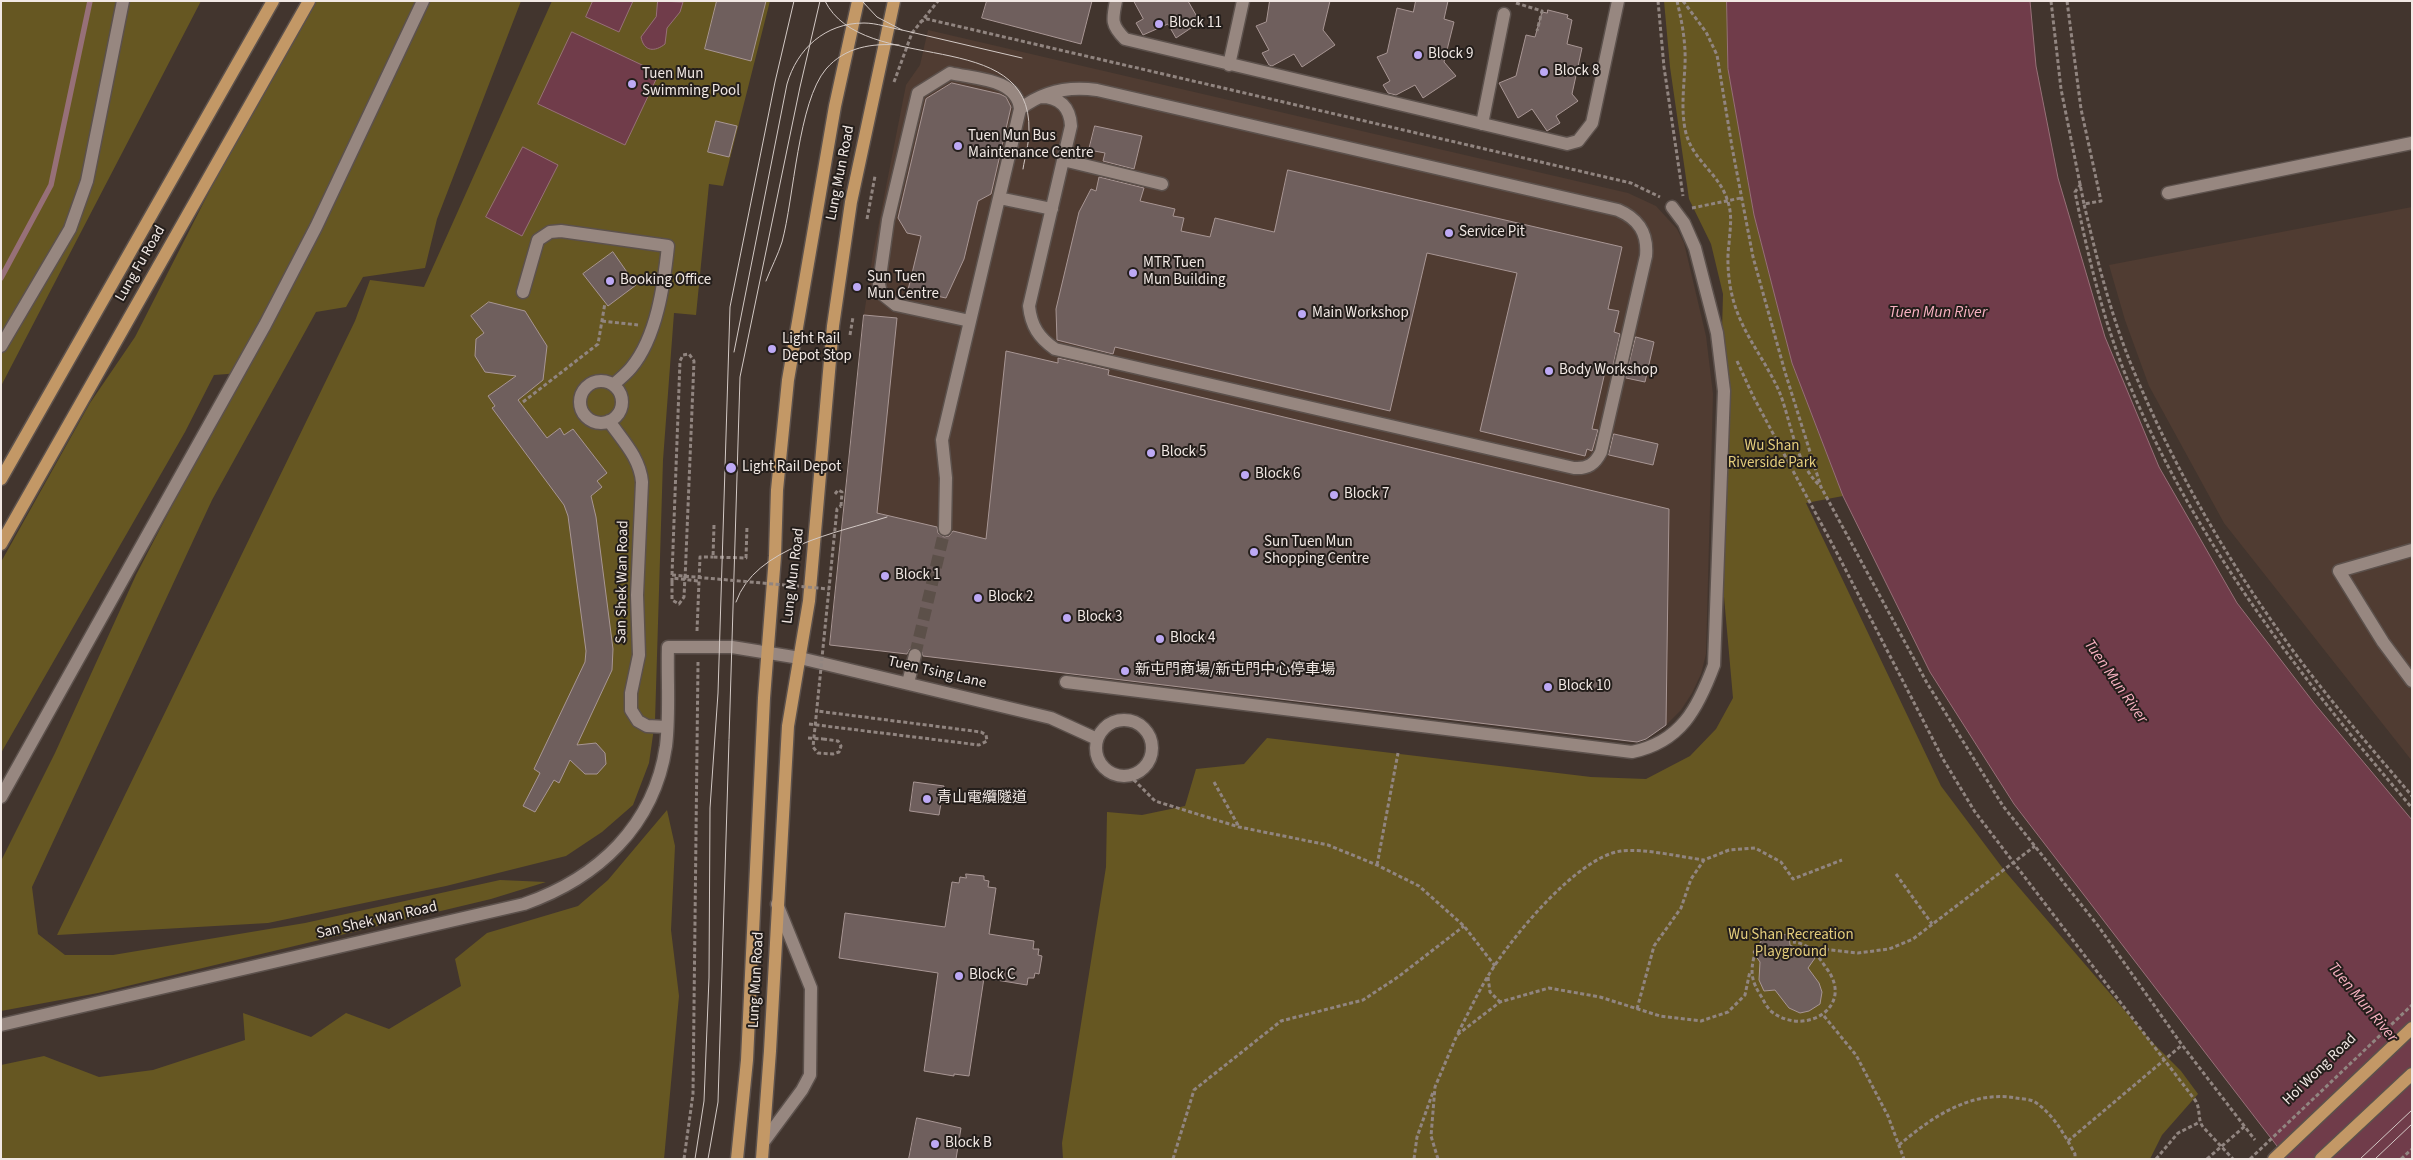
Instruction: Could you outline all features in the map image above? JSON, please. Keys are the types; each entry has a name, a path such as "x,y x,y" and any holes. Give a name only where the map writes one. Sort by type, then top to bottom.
{"main road":[{"name":"Lung Fu Road","path":"1,479 273,1"},
{"name":"Lung Fu Road","path":"1,544 310,1"},
{"name":"Lung Mun Road","path":"737,1159 747,1060 777,490 791,359 835,106 858,1"},
{"name":"Lung Mun Road","path":"762,1159 788,726 800,658 815,540 826,389 842,264 863,140 894,1"},
{"path":"2274,1159 2412,1028"},
{"path":"2321,1159 2412,1074"}],"street":[{"path":"1,346 70,229 79,209 87,181 123,1"},
{"path":"1,797 187,468 289,280 423,1"},
{"path":"1116,1 1112,20 1116,30 1125,38 1229,65 1566,144 1578,141 1592,123 1618,1"},
{"path":"1229,65 1243,1"},
{"path":"1482,124 1504,14"},
{"path":"945,529 946,478 942,440 970,322 1020,108 1017,95 1006,86 950,73 918,93 893,202 879,284 881,293 896,305 970,322"},
{"path":"1020,108 1041,96 1069,89 1097,90 1618,210 1638,222 1644,232 1647,244 1646,256 1601,452 1591,465 1583,469 1055,349 1039,336 1032,322 1029,306 1071,126 1071,117 1067,108 1060,100 1041,96"},
{"path":"2168,193 2412,143"},
{"path":"1063,160 1162,184"},
{"path":"999,198 1052,209"},
{"path":"1066,682 1632,752 1654,748 1674,733 1691,714 1706,688 1714,664 1724,391 1717,333 1695,248 1684,223 1672,207"},
{"path":"523,292 538,240 550,232 561,231 668,246 663,293 652,326 642,351 632,368 614,384"},
{"path":"600,380 614,384 622,394 622,407 615,418 609,421 602,423 588,419 583,413 580,399 586,386 593,382 600,380"},
{"name":"San Shek Wan Road","path":"609,421 641,468 642,482 636,594 639,655 631,693 631,710 638,721 647,726 667,727"},
{"path":"2412,550 2339,571 2383,642 2412,680"},
{"name":"Tuen Tsing Lane","path":"668,647 732,647 800,658 1051,718 1097,739"},
{"name":"San Shek Wan Road","path":"1,1025 524,904 576,882 599,865 619,846 636,823 650,798 660,772 666,745 668,647"},
{"path":"908,684 915,655"},
{"path":"1118,720 1128,720 1145,729 1150,737 1150,757 1138,772 1129,775 1110,772 1102,766 1097,758 1097,739 1109,724 1118,720"},
{"path":"764,1140 802,1090 810,1075 811,988 777,904"}],"path":[{"path":"1658,1 1673,134 1686,207 1690,215"},
{"path":"1677,1 1684,39 1683,102 1685,131 1697,158 1717,180 1728,201 1732,230 1728,243 1728,264 1735,307 1749,341 1778,389 1801,459 1813,479 1821,487"},
{"path":"1683,1 1706,32 1718,55 1741,198 1768,315 1821,487 1927,683 2003,806 2098,927 2182,1045 2255,1140"},
{"path":"2051,1 2061,89 2084,204 2101,275 2137,380 2195,498 2216,536 2295,653 2412,796"},
{"path":"2067,1 2080,109 2100,201 2084,204"},
{"path":"1515,3 1542,11 1536,32"},
{"path":"920,22 927,19 1631,183 1647,189 1672,207 1686,207 1741,198"},
{"path":"2081,184 2075,192 2086,247 2100,300 2128,380 2160,450 2203,532 2267,626 2412,808"},
{"path":"523,402 598,344 605,302"},
{"path":"1733,352 1753,396 1838,554 1943,759 1976,812 2198,1103 2200,1122 2233,1159"},
{"path":"698,581 685,578 672,575 680,360 686,354 691,355 694,361 685,578 684,597 679,604 672,600 672,578 685,578 829,589"},
{"path":"808,738 823,740 838,741 841,749 833,754 814,751 817,711 837,509 842,506 841,490 836,491 835,499"},
{"path":"712,557 714,525"},
{"path":"684,1159 693,1094 698,581 700,556 746,558 747,526"},
{"path":"809,724 979,745 986,743 987,738 981,732 817,711"},
{"path":"1377,865 1398,753"},
{"path":"1129,775 1155,801 1238,827 1328,845 1377,865 1419,886 1464,926 1494,966"},
{"path":"1214,782 1238,827"},
{"path":"1793,942 1812,948 1858,953 1889,948 1913,939 2035,846"},
{"path":"1414,1159 1417,1138 1435,1087 1457,1035 1488,975 1550,897 1594,860 1620,851 1704,860 1728,850 1755,848 1781,862 1793,879 1842,860"},
{"path":"1637,1009 1654,946 1680,908 1691,879 1704,860"},
{"path":"1896,874 1932,924"},
{"path":"1173,1159 1194,1090 1281,1021 1363,1000 1398,977 1464,926"},
{"path":"1750,971 1754,987 1770,1011 1782,1018 1802,1023 1824,1016 1833,1002 1835,986 1830,972 1812,948"},
{"path":"1457,1035 1500,1002 1549,988 1600,997 1660,1016 1701,1021 1728,1012 1744,994 1754,957"},
{"path":"1488,975 1490,992 1500,1002"},
{"name":"Hoi Wong Road","path":"2250,1159 2412,1005"},
{"path":"1824,1016 1856,1055 1888,1116 1904,1159"},
{"path":"2068,1141 2182,1045"},
{"path":"1435,1087 1431,1136 1438,1159"},
{"path":"1899,1145 1925,1122 1952,1107 1998,1095 2034,1101 2058,1124 2075,1154 2075,1159"},
{"path":"2156,1159 2178,1132 2200,1122"},
{"path":"2207,1159 2245,1126"},
{"path":"2401,1159 2412,1149"}],"shaded area":[{"path":"928,30 1628,193 1656,206 1677,229 1684,243 1706,336 1713,394 1706,654 1701,674 1681,710 1666,725 1638,742 830,645 864,315 873,253 906,85 920,65"},
{"path":"2412,207 2412,761 2224,523 2149,386 2125,320 2109,265"}],"green space":[{"path":"1,1 201,1 1,386"},
{"path":"316,1 521,1 437,219 425,268 363,277 346,307 316,312 212,500 32,887 38,934 65,955 113,955 305,923 500,880 546,882 491,899 98,993 1,1011 1,861 55,753 136,575 241,373 214,375 185,432 1,753 1,562 90,403 135,337 233,145"},
{"path":"552,1 770,1 723,186 709,184 696,315 674,313 663,460 655,721 649,763 633,805 602,832 566,856 446,886 268,923 57,935 355,321 370,280 424,287"},
{"name":"Wu Shan Recreation Playground","path":"1664,1 1727,1 1728,69 1754,215 1792,363 1843,496 1806,503 1941,786 2004,870 2150,1040 2181,1071 2198,1094 2162,1135 2150,1159 1063,1159 1062,1143 1106,867 1107,812 1142,815 1185,806 1196,769 1244,764 1267,738 1591,777 1646,779 1690,756 1716,729 1733,698 1717,518 1723,294 1711,244 1689,199 1670,67"},
{"path":"667,810 675,846 671,930 679,996 664,1159 1,1159 1,1065 44,1056 99,1077 153,1070 245,1040 243,1013 311,1037 346,1013 389,1029 461,986 455,959 487,933 578,906 608,880"}],"water":[{"path":"593,1 633,1 619,32 586,17"},
{"path":"658,1 683,2 680,12 667,28 665,44 650,49 642,42 641,37 656,17"},
{"name":"Tuen Mun River","path":"1727,1 2030,1 2036,66 2058,178 2105,337 2159,467 2237,603 2314,703 2412,820 2412,1159 2287,1159 2014,804 1930,672 1843,496 1792,363 1754,215 1728,69"},
{"path":"572,32 659,73 625,145 538,104"},
{"path":"523,147 558,165 522,236 486,217"}],"building":[{"path":"717,1 766,1 751,61 705,49"},
{"path":"987,1 1092,1 1081,44 982,18"},
{"name":"Block 11","path":"1134,1 1188,1 1200,22 1176,38 1168,24 1143,35 1136,23 1143,19"},
{"path":"1270,1 1330,1 1323,30 1335,45 1302,67 1294,54 1272,66 1269,65 1262,53 1269,50 1256,26 1266,22"},
{"name":"Block 9","path":"1416,1 1448,1 1444,19 1454,22 1444,62 1456,76 1423,98 1415,85 1396,95 1388,93 1383,85 1390,81 1377,57 1387,53 1397,8 1413,12"},
{"name":"Block 8","path":"1548,10 1568,15 1567,18 1572,20 1567,44 1582,48 1572,94 1578,101 1556,116 1560,123 1547,131 1532,109 1518,118 1499,83 1516,76 1526,35 1535,37 1542,12 1547,13"},
{"name":"Tuen Mun Bus Maintenance Centre","path":"952,83 1000,94 1006,97 1011,107 991,194 978,201 964,259 946,298 908,290 921,236 907,233 898,218 926,99"},
{"path":"716,121 737,126 729,157 708,152"},
{"path":"1095,126 1142,136 1134,169 1103,161 1105,153 1089,150"},
{"path":"1288,170 1622,247 1608,309 1619,311 1614,332 1620,334 1611,374 1605,372 1592,429 1598,430 1592,451 1587,449 1585,456 1480,431 1517,273 1427,253 1390,411 1115,347 1113,354 1057,340 1056,309 1079,212 1091,189 1096,191 1099,177 1144,188 1140,201 1175,209 1173,216 1184,218 1181,231 1210,237 1215,218 1274,232"},
{"name":"Booking Office","path":"613,252 636,285 608,306 583,274"},
{"path":"489,302 525,311 547,346 543,380 518,400 547,438 560,428 564,435 573,429 607,473 597,481 602,487 591,496 596,517 613,649 612,670 577,745 596,743 605,753 606,764 597,774 585,774 570,760 559,783 554,780 535,812 523,806 540,773 534,769 585,662 586,651 568,516 564,505 492,408 495,406 488,396 516,376 485,372 475,356 476,339 484,333 471,316"},
{"name":"Sun Tuen Mun Shopping Centre","path":"864,315 897,318 877,513 937,527 938,533 944,537 949,536 953,531 986,539 1006,351 1058,363 1058,358 1109,370 1108,375 1669,509 1666,725 1646,739 1637,742 923,656 921,650 916,647 910,649 907,654 830,645"},
{"path":"1636,337 1654,342 1645,382 1626,378"},
{"path":"1614,434 1658,444 1653,465 1609,455"},
{"name":"青山電纜隧道","path":"914,782 944,786 939,815 910,811"},
{"name":"Block C","path":"966,874 984,876 984,880 989,881 988,887 996,888 989,934 1034,941 1033,949 1039,949 1038,955 1042,956 1039,974 1035,973 1034,978 1028,978 1027,985 984,978 969,1076 954,1074 954,1076 924,1071 938,973 839,958 845,913 945,927 952,882 959,883 960,877 966,878"},
{"path":"1775,934 1789,935 1790,945 1815,958 1808,968 1819,983 1822,992 1820,1004 1809,1011 1800,1013 1789,1008 1775,990 1764,991 1759,980 1760,962 1753,952 1762,940"},
{"name":"Block B","path":"917,1118 961,1128 956,1159 909,1159"}],"waterway":[{"path":"1,278 51,185 90,1"}],"tunnel":[{"path":"915,655 945,529"}],"tram line":[{"path":"695,1159 704,1101 709,978 710,808 718,693 730,307 775,82 794,1"},
{"path":"708,1159 718,1102 740,377 800,87 820,1"},
{"path":"825,1 845,24 873,39 976,63 1004,76 1023,98 1029,131 1023,169"},
{"path":"862,1 877,17 902,30 1022,58"},
{"path":"734,352 787,84 792,71 805,49 825,33 837,28 850,24 864,23 902,30"},
{"path":"766,281 782,242 803,127 817,84 826,69 850,51 869,46 899,45"},
{"path":"736,602 746,583 761,568 779,555 822,536 887,517"},
{"path":"2360,1159 2412,1110"},
{"path":"2375,1159 2412,1124"}],"place":[{"name":"Block 11","path":"1159,24"},
{"name":"Block 9","path":"1418,55"},
{"name":"Block 8","path":"1544,72"},
{"name":"Tuen Mun Swimming Pool","path":"632,84"},
{"name":"Tuen Mun Bus Maintenance Centre","path":"958,146"},
{"name":"Service Pit","path":"1449,233"},
{"name":"MTR Tuen Mun Building","path":"1133,273"},
{"name":"Booking Office","path":"610,281"},
{"name":"Sun Tuen Mun Centre","path":"857,287"},
{"name":"Main Workshop","path":"1302,314"},
{"name":"Light Rail Depot Stop","path":"772,349"},
{"name":"Body Workshop","path":"1549,371"},
{"name":"Block 5","path":"1151,453"},
{"name":"Light Rail Depot","path":"731,468"},
{"name":"Block 6","path":"1245,475"},
{"name":"Block 7","path":"1334,495"},
{"name":"Sun Tuen Mun Shopping Centre","path":"1254,552"},
{"name":"Block 1","path":"885,576"},
{"name":"Block 2","path":"978,598"},
{"name":"Block 3","path":"1067,618"},
{"name":"Block 4","path":"1160,639"},
{"name":"新屯門商場/新屯門中心停車場","path":"1125,671"},
{"name":"Block 10","path":"1548,687"},
{"name":"青山電纜隧道","path":"927,799"},
{"name":"Block C","path":"959,976"},
{"name":"Block B","path":"935,1144"}],"park label":[{"name":"Wu Shan Riverside Park","path":"1772,456"}]}
